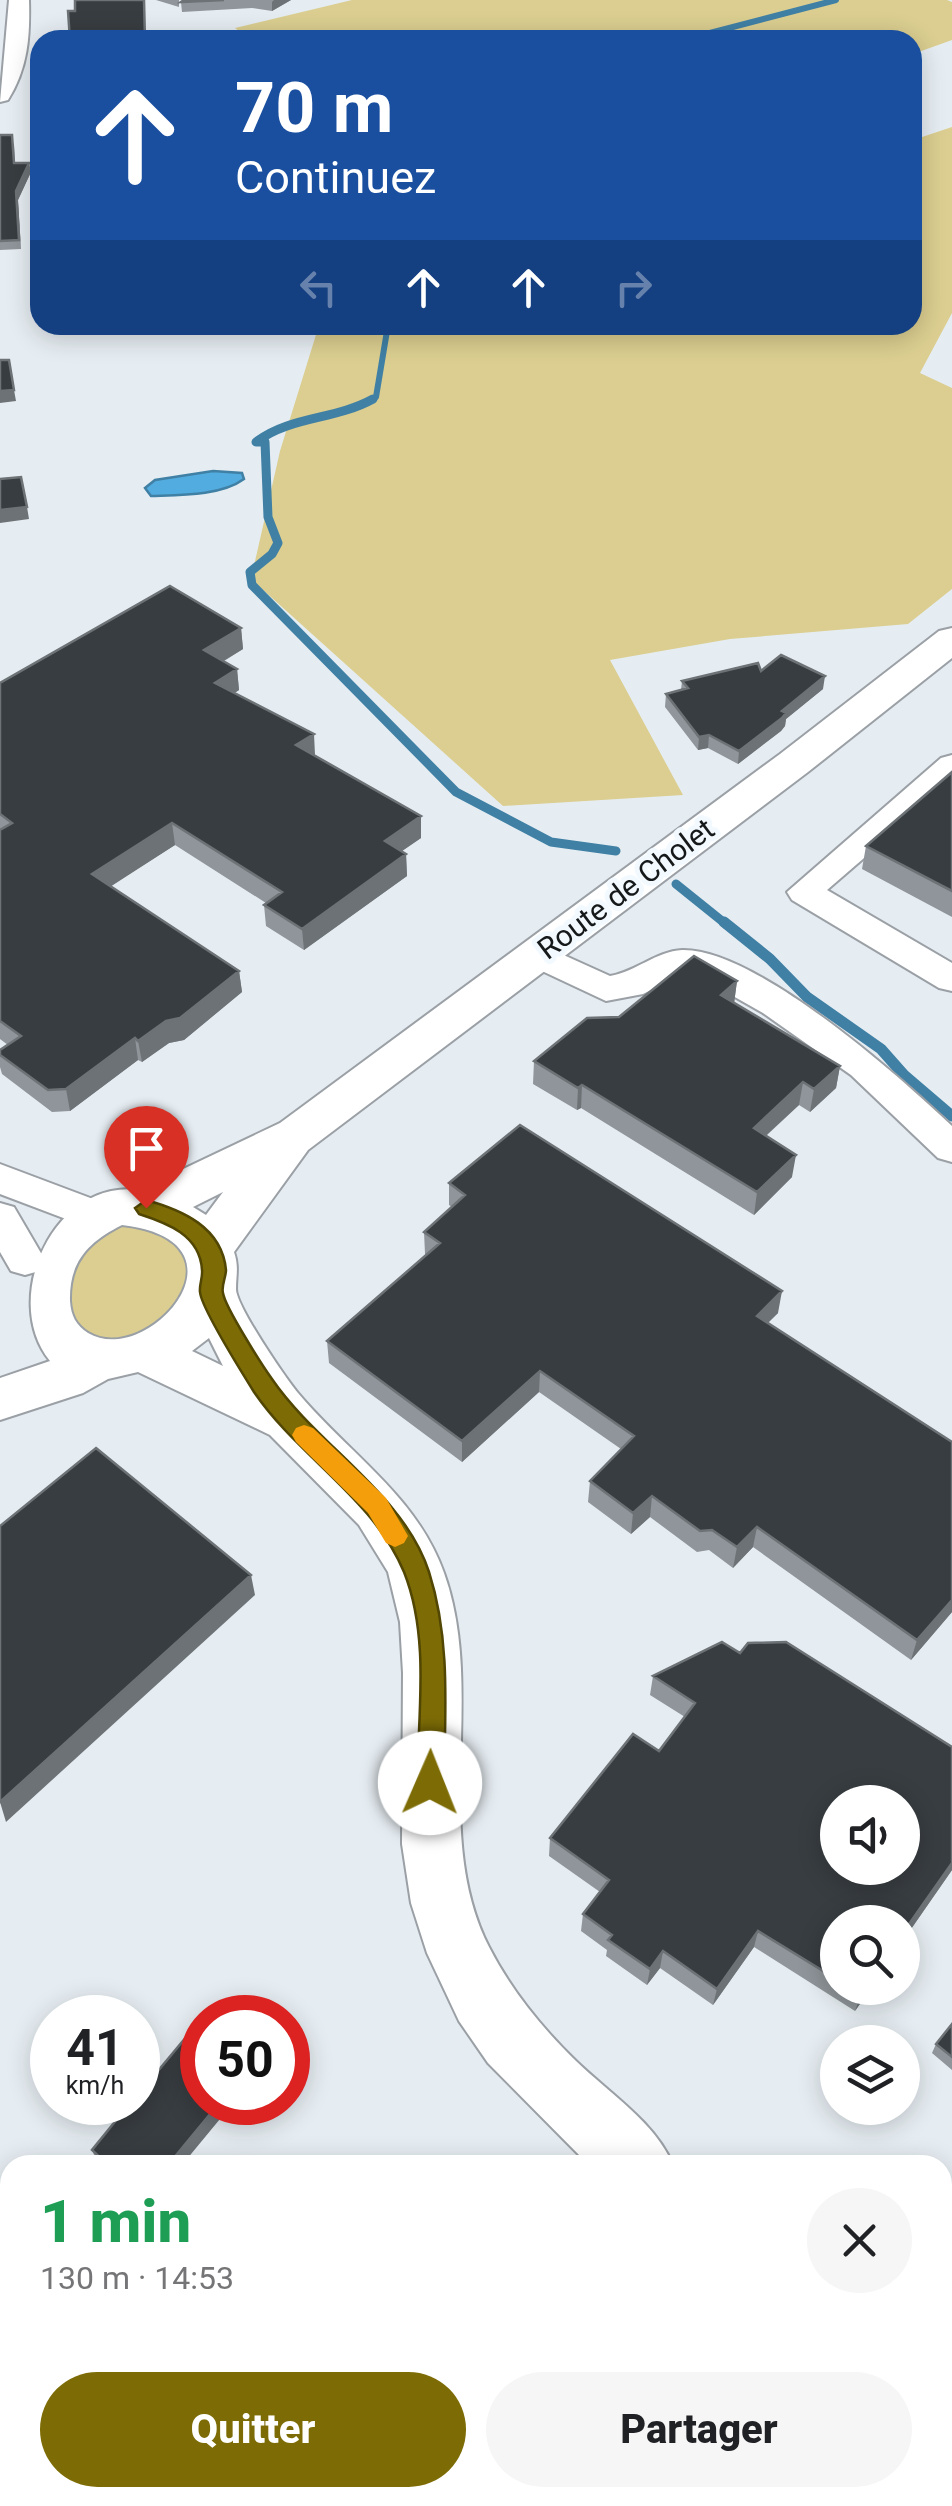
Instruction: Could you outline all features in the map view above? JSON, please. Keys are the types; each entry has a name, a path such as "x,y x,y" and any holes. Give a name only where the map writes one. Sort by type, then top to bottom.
{"main road":[{"name":"Route de Cholet","path":"146,1208 297,1135 952,639"},
{"name":"Route de Cholet","path":"210,1272 246,1197 297,1135"},
{"path":"290,1422 123,1355 73,1354 49,1344 31,1329 10,1323 17,1284 12,1239 40,1240 87,1212 117,1206 146,1208 174,1216 195,1231 262,1384 290,1422 377,1506 416,1570 433,1640 430,1818 435,1882 469,1979 496,2024 540,2075 628,2155"},
{"path":"0,1399 64,1378 186,1328 197,1318 210,1272"}],"street":[{"path":"0,95 20,48 18,0"},
{"path":"952,764 804,892 952,979"},
{"path":"537,955 606,988 630,985 678,962 713,967 776,1004 864,1066 952,1148"},
{"path":"0,1178 87,1212"}],"shaded area":[{"path":"352,0 952,2 952,40 922,51 922,30 235,28"},
{"path":"952,127 952,313 920,373 952,388 952,589 908,624 730,639 610,660 683,795 503,806 251,579 280,451 316,335 922,335 922,137"},
{"path":"122,1219 170,1232 194,1268 180,1310 137,1338 86,1341 39,1266"}],"water":[{"path":"213,471 242,473 244,479 224,489 187,495 151,496 145,488 155,480"}],"building":[{"path":"75,0 144,0 145,30 69,30 68,11 75,11"},
{"path":"0,135 12,135 14,163 29,163 16,191 19,240 0,241"},
{"path":"0,360 9,360 14,390 0,391"},
{"path":"21,477 27,507 0,510 0,479"},
{"path":"170,586 241,628 204,650 237,669 215,683 314,734 296,745 421,816 385,841 406,854 302,929 264,905 282,892 172,823 92,874 239,971 180,1018 166,1021 138,1041 135,1038 66,1089 48,1090 0,1055 0,1050 21,1036 0,1021 0,830 12,823 0,814 0,683"},
{"path":"781,655 825,676 782,711 786,713 782,718 739,751 709,735 699,737 666,694 688,688 682,681 758,663 761,671"},
{"path":"952,772 952,891 866,846"},
{"path":"694,956 737,981 721,995 840,1066 814,1089 803,1082 754,1128 796,1155 757,1192 582,1085 578,1088 534,1061 587,1018 619,1017"},
{"path":"520,1125 782,1291 757,1316 952,1442 952,1600 917,1640 757,1527 737,1547 712,1530 700,1531 652,1496 633,1513 590,1481 634,1436 540,1371 462,1441 327,1341 440,1243 424,1232 465,1195 449,1183"},
{"path":"96,1448 251,1575 0,1802 0,1526"},
{"path":"722,1642 740,1653 748,1643 786,1642 952,1747 952,1863 920,1908 920,1905 820,1905 820,1969 758,1931 717,1989 663,1951 650,1969 608,1940 612,1935 583,1914 609,1880 550,1838 633,1734 659,1751 695,1703 653,1676"},
{"path":"952,2024 952,2057 936,2044"},
{"path":"180,2044 180,2125 201,2125 176,2155 97,2155 92,2150 112,2125 160,2125 160,2069"}],"waterway":[{"path":"721,30 836,0"},
{"path":"368,401 376,397 386,335"},
{"path":"373,399 283,427 256,442 265,442 268,517 278,543 272,554 250,572 252,585 456,792 551,842 616,851"},
{"path":"676,884 727,925"},
{"path":"724,922 770,959 807,997 881,1049 904,1075 952,1116"}],"slow traffic":[{"path":"304,1435 377,1506 395,1536"}],"route":[{"path":"146,1208 174,1216 195,1231 209,1250 214,1271 211,1293 262,1384 290,1422 377,1506 416,1570 433,1640 430,1783"}]}
